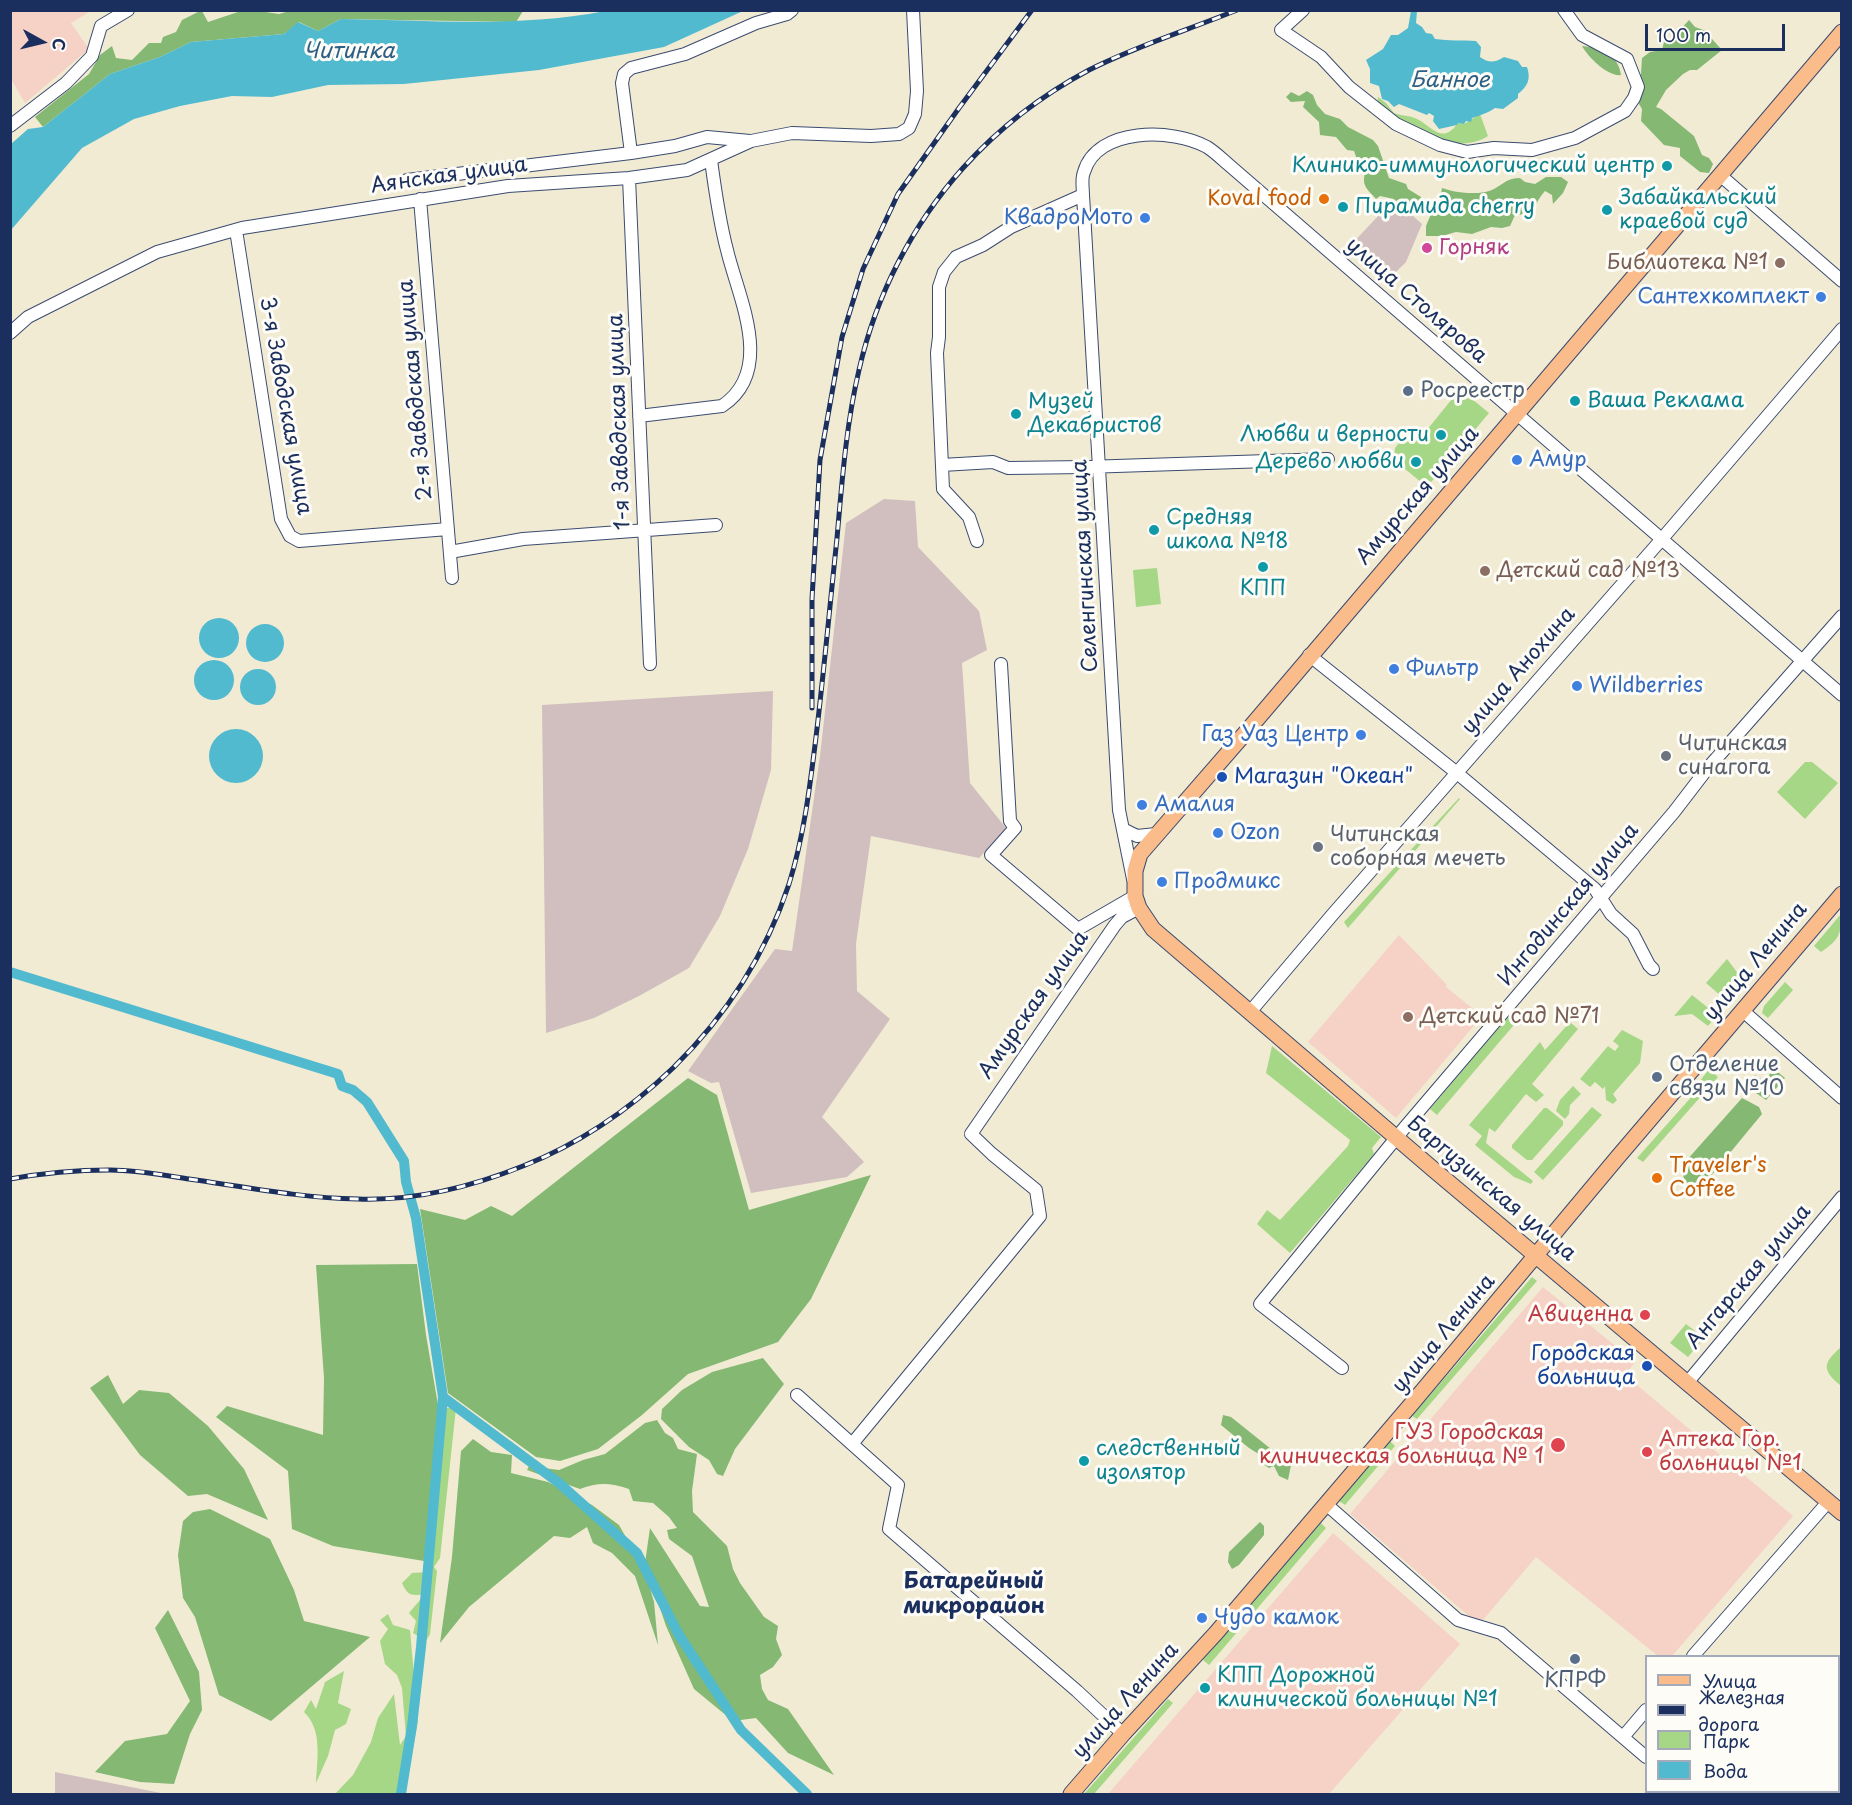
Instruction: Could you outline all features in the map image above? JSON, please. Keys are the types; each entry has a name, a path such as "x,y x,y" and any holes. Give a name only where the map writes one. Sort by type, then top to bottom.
{"main road":[{"name":"Амурская улица","path":"1136,896 1135,871 1140,854 1156,834 1247,731 1309,655 1842,32"},
{"name":"улица Ленина","path":"1071,1794 1216,1633 1842,894"},
{"name":"Баргузинская улица","path":"1136,896 1153,929 1842,1513"}],"street":[{"path":"10,126 66,83 92,56 101,26 128,10"},
{"path":"631,153 622,82 624,74 632,68 685,54 792,10"},
{"name":"Аянская улица","path":"10,333 28,317 156,252 236,230 420,198 508,186 629,178 687,170 751,141 792,133 872,136 896,134 909,128 915,114 917,91 912,10"},
{"path":"1303,10 1281,30 1321,57 1349,87 1396,124 1440,145 1467,152 1494,148 1532,150 1575,138 1625,111 1634,98 1638,87 1627,59 1582,35 1564,10"},
{"name":"улица Столярова","path":"1083,172 1104,145 1130,136 1162,135 1182,138 1207,147 1842,695"},
{"path":"407,180 631,153 675,146 707,137 751,141"},
{"path":"639,416 722,406 734,398 744,381 750,361 749,325 745,306 732,272 721,226 711,159"},
{"name":"Селенгинская улица","path":"1083,172 1079,197 1100,467 1119,810 1136,896"},
{"path":"1720,175 1842,281"},
{"name":"1-я Заводская улица","path":"629,178 650,664"},
{"path":"977,541 969,517 944,489 937,353 939,287 944,272 956,257 984,245 1011,227 1079,197"},
{"name":"2-я Заводская улица","path":"420,198 452,578"},
{"name":"3-я Заводская улица","path":"236,230 281,519 290,536 299,541 448,529"},
{"name":"улица Анохина","path":"1250,1012 1842,329"},
{"path":"942,465 993,462 1008,468 1100,467 1328,459"},
{"path":"450,552 523,539 716,525"},
{"name":"Ингодинская улица","path":"1342,1368 1260,1304 1397,1138 1674,812 1707,769 1842,616"},
{"path":"1309,655 1457,773 1595,889 1611,914 1634,934 1653,969"},
{"path":"1001,664 1010,821 1015,828 991,855 1078,929 1136,896"},
{"path":"1123,828 1137,836 1156,834"},
{"name":"Амурская улица","path":"852,1444 1040,1216 1036,1190 971,1134 1136,896"},
{"path":"1743,1011 1842,1098"},
{"name":"Ангарская улица","path":"1687,1383 1842,1197"},
{"path":"797,1395 898,1485 889,1529 1077,1691 1123,1734"},
{"path":"1694,1655 1828,1502"},
{"path":"1326,1504 1458,1620 1501,1633 1645,1755"},
{"path":"1623,1737 1645,1712"}],"shaded area":[{"path":"11,11 91,11 71,23 89,49 25,103 11,79"},
{"path":"1394,199 1422,224 1406,262 1386,282 1349,247"},
{"path":"884,499 915,501 918,547 979,611 987,650 962,663 970,783 1006,828 979,858 871,836 856,944 857,991 890,1019 822,1117 864,1162 847,1177 751,1193 719,1082 711,1083 688,1071 775,949 792,951 820,756 846,523"},
{"path":"773,691 771,770 748,849 720,916 689,968 594,1018 546,1033 542,705"},
{"path":"1399,935 1447,985 1446,987 1482,1016 1396,1118 1308,1042"},
{"name":"ГУЗ Городская клиническая больница № 1","path":"1543,1287 1635,1362 1625,1375 1793,1516 1673,1655 1657,1655 1536,1557 1483,1620 1470,1617 1350,1514"},
{"path":"1333,1533 1460,1644 1329,1794 1108,1794"},
{"path":"55,1772 166,1794 55,1794"}],"green space":[{"path":"244,10 279,14 293,10 523,11 516,22 341,19 318,31 299,22 284,34 191,42 160,57 110,74 43,127 35,117 89,74 100,55 112,46 116,58 132,60 149,43 161,43 163,37 176,32 182,20 200,11 208,22"},
{"path":"1689,20 1695,27 1709,32 1722,50 1697,70 1690,70 1683,74 1666,90 1656,107 1694,136 1702,155 1709,158 1713,164 1709,173 1700,172 1680,156 1680,148 1664,145 1641,121 1642,109 1639,104 1642,58 1650,52 1662,50 1664,42 1672,39"},
{"path":"1582,46 1608,53 1616,62 1621,75 1605,70"},
{"path":"1307,91 1313,95 1317,105 1325,114 1340,119 1348,127 1373,140 1378,146 1389,178 1406,184 1408,189 1421,197 1420,202 1414,205 1407,201 1400,205 1394,199 1380,196 1376,199 1365,186 1364,168 1359,165 1354,151 1347,150 1336,137 1320,135 1319,122 1303,107 1305,101 1291,102 1286,97 1291,92 1299,96"},
{"path":"1378,97 1394,113 1414,118 1442,134 1447,133 1458,123 1464,124 1480,114 1488,136 1476,141 1451,143 1388,124 1381,120 1377,105"},
{"path":"1546,177 1561,177 1568,182 1563,193 1553,204 1552,195 1545,191 1531,211 1515,215 1510,226 1491,227 1472,234 1456,232 1442,236 1426,236 1426,226 1431,214 1427,210 1426,203 1437,198 1442,188 1475,193 1494,189 1512,179 1520,178 1525,182 1535,184"},
{"path":"1460,389 1489,413 1427,487 1394,460 1395,448 1407,433 1418,441"},
{"path":"1157,568 1161,604 1136,607 1133,570"},
{"path":"1805,762 1812,762 1838,783 1805,819 1777,792"},
{"path":"1460,799 1348,928 1344,922"},
{"path":"1841,914 1838,936 1821,952 1814,946"},
{"path":"1727,959 1746,984 1729,1003 1706,983"},
{"path":"1785,982 1793,990 1768,1018 1762,1013 1764,1006"},
{"path":"1692,995 1716,1014 1724,1008 1708,1026 1692,1014 1674,1016"},
{"path":"1512,1012 1519,1019 1437,1115 1430,1109"},
{"path":"1570,1022 1578,1029 1532,1084 1544,1095 1536,1102 1526,1094 1495,1132 1489,1128 1486,1143 1533,1181 1531,1184 1514,1177 1475,1145 1482,1136 1469,1125 1540,1042 1545,1050"},
{"path":"1622,1030 1643,1041 1640,1063 1613,1094 1617,1100 1613,1104 1606,1100 1605,1086 1603,1089 1595,1082 1590,1087 1580,1079 1608,1046 1615,1051 1619,1046 1613,1041"},
{"path":"1272,1046 1381,1137 1372,1148 1374,1154 1290,1253 1257,1224 1267,1210 1280,1220 1348,1146 1350,1140 1266,1073"},
{"path":"1709,1069 1718,1077 1643,1162 1637,1158 1702,1085 1700,1081"},
{"path":"1774,1069 1785,1078 1766,1100 1746,1086 1755,1075 1764,1081"},
{"path":"688,1078 717,1095 749,1210 871,1175 811,1299 778,1342 688,1374 642,1415 598,1449 560,1461 536,1457 448,1393 420,1209 465,1220 491,1206 512,1216"},
{"path":"1573,1086 1581,1094 1570,1105 1569,1114 1565,1119 1556,1111 1560,1100"},
{"path":"1742,1098 1759,1107 1762,1114 1696,1194 1688,1191 1682,1172 1686,1161"},
{"path":"1592,1107 1602,1115 1543,1180 1534,1172"},
{"path":"1544,1108 1563,1121 1563,1125 1532,1160 1527,1160 1512,1148 1512,1145"},
{"path":"417,1264 438,1405 438,1440 424,1561 333,1546 292,1529 288,1471 216,1417 227,1406 323,1435 324,1378 316,1265"},
{"path":"1532,1277 1537,1281 1417,1419 1412,1416"},
{"path":"1686,1324 1704,1338 1688,1357 1670,1343"},
{"path":"1841,1347 1841,1386 1830,1376 1827,1367 1830,1358"},
{"path":"763,1358 784,1384 735,1449 723,1476 717,1474 709,1460 689,1447 661,1419 662,1409 682,1390 712,1372"},
{"path":"108,1375 123,1404 139,1390 169,1393 208,1426 244,1469 268,1520 207,1494 188,1496 140,1455 90,1388"},
{"path":"446,1408 456,1408 440,1558 434,1567 437,1571 430,1634 426,1641 413,1633 416,1621 409,1613 425,1594 410,1594 402,1583 412,1573 428,1572 432,1569"},
{"path":"1223,1415 1231,1417 1291,1465 1288,1480 1279,1476 1274,1466 1269,1468 1263,1464 1262,1456 1221,1425"},
{"path":"657,1420 665,1433 673,1438 678,1449 697,1454 692,1491 693,1512 727,1546 733,1569 740,1583 764,1617 778,1626 776,1639 782,1655 773,1667 760,1675 762,1689 768,1700 788,1709 834,1775 788,1753 756,1718 733,1721 694,1689 666,1626 645,1563 650,1528 700,1606 709,1607 692,1556 669,1539 667,1530 677,1528 669,1517 653,1503 633,1501 629,1489 604,1484 580,1489 527,1470 529,1466 559,1470 605,1454 645,1423"},
{"path":"473,1439 491,1452 512,1455 511,1473 548,1482 592,1505 619,1525 645,1571 654,1602 658,1645 635,1576 612,1553 593,1543 587,1527 570,1538 554,1536 469,1607 440,1643 452,1557 461,1451"},
{"path":"1390,1441 1395,1446 1345,1505 1339,1501"},
{"path":"210,1509 270,1539 294,1590 304,1621 370,1637 271,1721 219,1695 195,1617 183,1598 178,1555 183,1521 193,1512"},
{"path":"1260,1522 1264,1526 1264,1535 1239,1565 1232,1569 1228,1562 1229,1552"},
{"path":"1321,1523 1326,1528 1209,1665 1203,1660"},
{"path":"168,1610 199,1672 202,1710 190,1734 174,1784 140,1782 95,1772 125,1741 167,1734 190,1701 155,1628"},
{"path":"388,1614 393,1625 410,1630 418,1721 404,1794 335,1794 353,1775 371,1742 378,1718 394,1694 400,1745 406,1736 402,1688 397,1675 385,1664 380,1641 388,1629 380,1620"},
{"path":"344,1671 338,1703 351,1709 346,1724 335,1730 328,1756 316,1783 318,1746 314,1727 304,1712 311,1700 316,1709 325,1682"},
{"path":"1168,1699 1173,1703 1094,1794 1084,1794"}],"water":[{"name":"Читинка","path":"605,11 743,11 664,47 539,70 404,84 328,85 272,97 232,96 180,106 134,119 82,148 11,230 11,144 28,129 43,127 110,74 160,57 191,42 284,34 298,22 318,31 341,19 539,20"},
{"name":"Банное","path":"1411,11 1417,11 1416,23 1426,33 1432,34 1435,39 1476,41 1481,47 1480,57 1483,59 1492,62 1504,57 1518,61 1522,67 1527,67 1528,82 1518,94 1518,98 1503,109 1495,108 1472,118 1471,122 1466,121 1464,124 1458,123 1439,129 1433,121 1434,116 1429,113 1427,115 1399,104 1394,107 1382,99 1379,86 1370,83 1370,69 1366,60 1383,49 1391,35 1398,35 1408,28"},
{"path":"219,618 233,624 239,638 233,652 219,658 205,652 199,638 205,624"},
{"path":"265,624 279,629 284,643 279,657 265,662 251,657 246,643 251,629"},
{"path":"214,660 228,666 234,680 228,694 214,700 200,694 194,680 200,666"},
{"path":"258,669 270,675 276,687 270,699 258,705 246,699 240,687 246,675"},
{"path":"231,729 241,729 251,733 259,741 263,756 259,771 251,779 241,783 231,783 221,779 213,771 209,761 209,751 213,741 221,733"}],"waterway":[{"path":"10,972 338,1074 342,1086 353,1090 367,1102 404,1161 406,1182 416,1218 443,1397 421,1647 401,1794"},
{"path":"443,1397 559,1483 637,1553 679,1635 741,1730 807,1794"}],"railway":[{"path":"812,708 812,599 820,460 842,337 863,269 898,194 1032,10"},
{"path":"10,1179 60,1172 120,1170 315,1197 379,1199 421,1195 483,1180 523,1166 564,1147 603,1124 639,1098 673,1068 710,1028 742,983 780,910 789,884 799,848 814,755 851,412 866,342 898,262 928,213 963,168 991,139 1038,101 1107,61 1237,10"}],"place":[{"name":"Клинико-иммунологический центр","path":"1667,166"},
{"name":"Koval food","path":"1324,199"},
{"name":"Пирамида cherry","path":"1343,207"},
{"name":"Забайкальский краевой суд","path":"1607,210"},
{"name":"КвадроМото","path":"1145,218"},
{"name":"Горняк","path":"1427,248"},
{"name":"Библиотека №1","path":"1780,263"},
{"name":"Сантехкомплект","path":"1821,297"},
{"name":"Росреестр","path":"1408,391"},
{"name":"Ваша Реклама","path":"1575,401"},
{"name":"Музей Декабристов","path":"1016,414"},
{"name":"Любви и верности","path":"1441,435"},
{"name":"Амур","path":"1517,460"},
{"name":"Дерево любви","path":"1416,462"},
{"name":"Средняя школа №18","path":"1154,530"},
{"name":"КПП","path":"1263,567"},
{"name":"Детский сад №13","path":"1485,571"},
{"name":"Фильтр","path":"1394,669"},
{"name":"Wildberries","path":"1577,686"},
{"name":"Газ Уаз Центр","path":"1361,735"},
{"name":"Читинская синагога","path":"1666,756"},
{"name":"Магазин \"Океан\"","path":"1222,777"},
{"name":"Амалия","path":"1142,805"},
{"name":"Ozon","path":"1218,833"},
{"name":"Читинская соборная мечеть","path":"1318,847"},
{"name":"Продмикс","path":"1162,882"},
{"name":"Детский сад №71","path":"1408,1017"},
{"name":"Отделение связи №10","path":"1657,1077"},
{"name":"Traveler's Coffee","path":"1657,1178"},
{"name":"Авиценна","path":"1645,1315"},
{"name":"Городская больница","path":"1647,1366"},
{"name":"ГУЗ Городская клиническая больница № 1","path":"1558,1445"},
{"name":"Аптека Гор. больницы №1","path":"1647,1452"},
{"name":"следственный изолятор","path":"1084,1461"},
{"name":"Чудо камок","path":"1202,1618"},
{"name":"КПРФ","path":"1575,1659"},
{"name":"КПП Дорожной клинической больницы №1","path":"1205,1688"}],"district":[{"name":"Батарейный микрорайон","path":"974,1595"}]}
